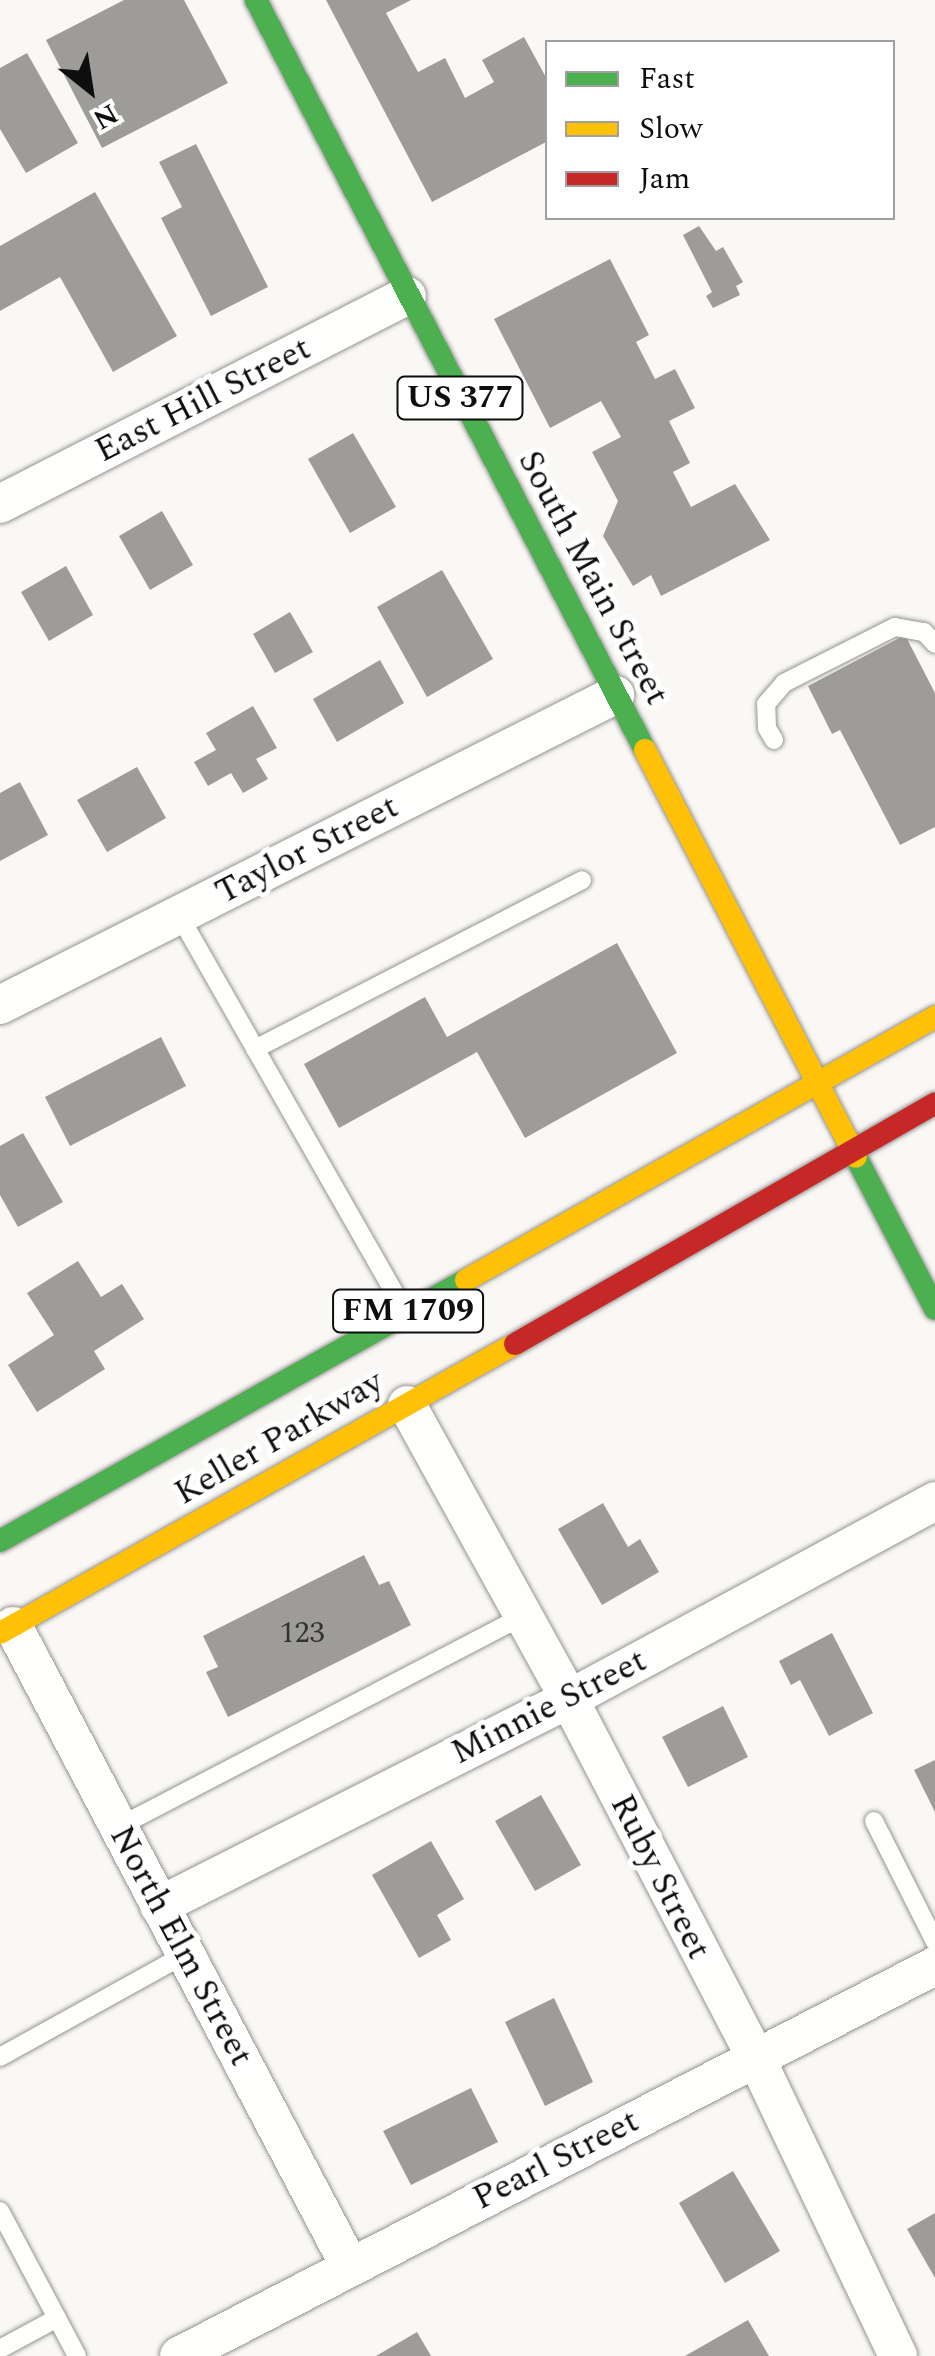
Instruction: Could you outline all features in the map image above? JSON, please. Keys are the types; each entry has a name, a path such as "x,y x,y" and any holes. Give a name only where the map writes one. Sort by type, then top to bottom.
{"main road":[{"name":"South Main Street","path":"256,0 816,1081"},
{"name":"FM 1709","path":"816,1081 935,1017"},
{"name":"US 377","path":"816,1081 935,1308"},
{"name":"Keller Parkway","path":"0,1541 816,1081"},
{"name":"FM 1709","path":"852,1151 935,1103"},
{"name":"Keller Parkway","path":"7,1630 852,1151"}],"street":[{"name":"East Hill Street","path":"0,504 407,296"},
{"name":"Taylor Street","path":"0,1005 615,695"},
{"name":"Ruby Street","path":"408,1405 569,1698 756,2058 898,2356"},
{"name":"Minnie Street","path":"159,1906 569,1698 935,1501"},
{"name":"North Elm Street","path":"7,1630 118,1827 350,2265"},
{"name":"Pearl Street","path":"179,2356 935,1966"}],"lane":[{"path":"774,740 767,728 766,704 784,684 896,627 924,632 935,644"},
{"path":"256,1049 582,880"},
{"path":"179,915 405,1313"},
{"path":"118,1827 523,1616"},
{"path":"874,1821 935,1942"},
{"path":"0,2057 186,1954"},
{"path":"0,2211 77,2356"},
{"path":"0,2349 58,2318"}],"building":[{"path":"124,0 184,0 228,83 102,148 46,40"},
{"path":"326,0 411,0 386,13 418,72 445,58 465,98 494,82 482,60 524,37 545,76 545,143 432,202"},
{"path":"27,53 78,143 26,173 0,129 0,68"},
{"path":"196,144 268,287 211,316 161,218 182,207 159,162"},
{"path":"95,192 177,336 113,372 60,277 0,311 0,246"},
{"path":"699,226 716,251 723,247 743,282 736,286 740,295 713,308 706,296 712,292 683,235"},
{"path":"610,259 649,335 636,342 655,379 675,369 695,408 669,421 690,463 673,472 691,507 735,484 770,540 661,596 651,575 633,586 603,536 618,501 592,452 621,437 601,401 550,428 494,319"},
{"path":"353,433 396,507 350,533 308,459"},
{"path":"162,511 193,565 150,590 119,536"},
{"path":"66,566 93,615 49,641 21,592"},
{"path":"442,570 493,659 427,697 377,607"},
{"path":"290,612 313,652 275,673 253,634"},
{"path":"905,635 935,693 935,827 900,845 840,730 832,734 808,686"},
{"path":"380,660 404,703 337,742 313,699"},
{"path":"253,706 277,748 256,759 268,779 243,793 231,773 208,786 194,762 216,750 206,733"},
{"path":"137,767 166,818 107,852 77,800"},
{"path":"20,782 48,835 0,861 0,793"},
{"path":"617,943 677,1053 525,1138 477,1052 339,1128 304,1064 425,997 447,1037"},
{"path":"161,1037 186,1086 70,1146 45,1097"},
{"path":"23,1133 63,1202 18,1227 0,1195 0,1146"},
{"path":"78,1261 101,1297 122,1284 144,1319 94,1351 105,1369 37,1412 8,1365 54,1335 27,1293"},
{"path":"603,1503 628,1547 640,1539 659,1572 602,1605 558,1529"},
{"path":"364,1555 379,1585 389,1581 411,1625 228,1717 206,1672 218,1667 203,1636"},
{"path":"832,1633 873,1713 829,1736 800,1680 791,1685 779,1661"},
{"path":"723,1706 748,1757 688,1787 662,1737"},
{"path":"935,1760 935,1812 914,1770"},
{"path":"541,1795 581,1865 535,1891 495,1821"},
{"path":"431,1841 464,1899 437,1915 451,1940 419,1958 372,1875"},
{"path":"554,1998 593,2082 545,2106 505,2022"},
{"path":"471,2088 498,2142 411,2185 383,2131"},
{"path":"733,2171 780,2251 725,2283 679,2203"},
{"path":"935,2213 935,2278 907,2229"},
{"path":"748,2320 769,2356 685,2356"},
{"path":"417,2332 431,2356 376,2356"}],"traffic: fast":[{"path":"256,0 645,750"},
{"path":"856,1157 935,1309"},
{"path":"0,1541 466,1280"}],"traffic: slow":[{"path":"645,750 856,1157"},
{"path":"466,1280 935,1017"},
{"path":"0,1633 515,1344"}],"traffic: jam":[{"path":"515,1344 935,1103"}]}
